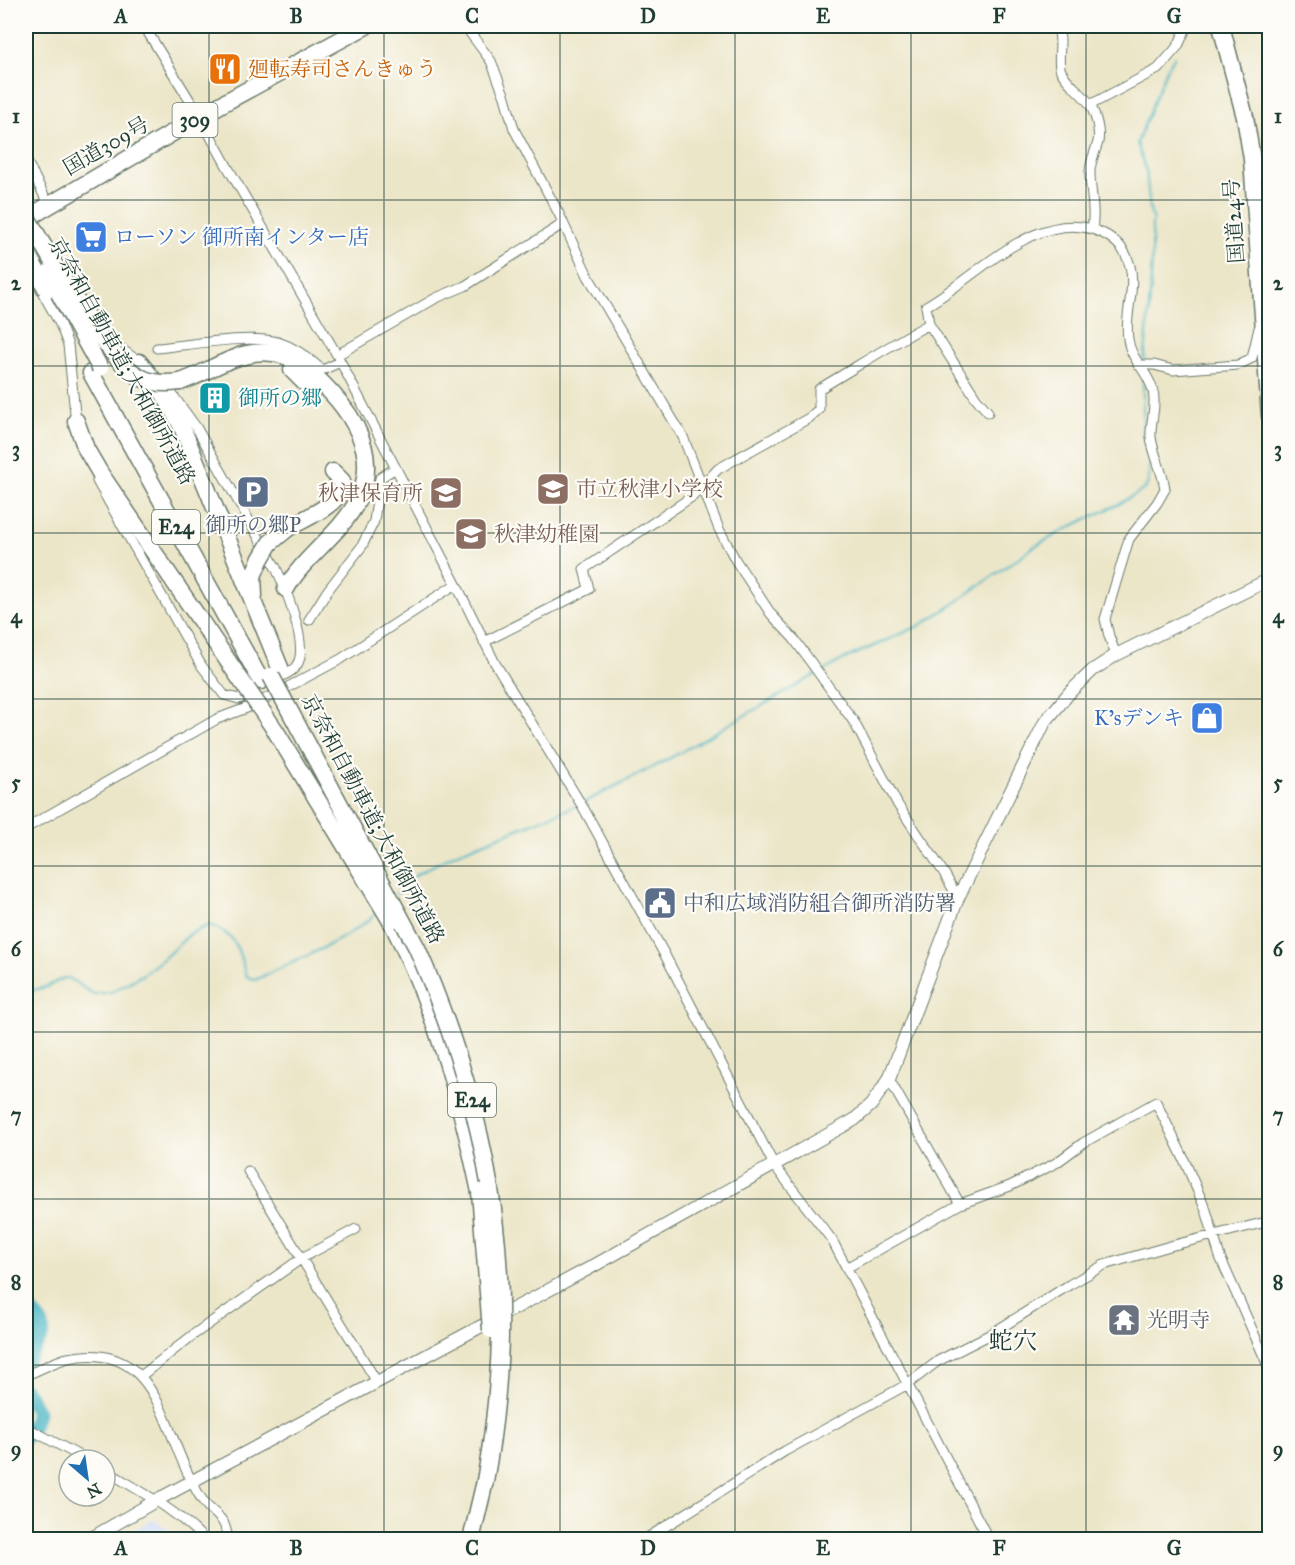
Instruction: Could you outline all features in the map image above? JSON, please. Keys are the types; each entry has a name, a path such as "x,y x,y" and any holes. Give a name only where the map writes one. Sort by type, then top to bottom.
{"highway":[{"name":"国道309号","path":"26,219 200,117 366,26"},
{"name":"国道24号","path":"1221,26 1236,78 1249,141 1256,194 1266,280 1263,308 1269,416"},
{"path":"26,219 90,322 122,364 138,377 159,383 180,382 239,356 270,352 298,362 327,388 352,418 364,446 365,478 359,498 341,525 296,573 286,589"},
{"name":"京奈和自動車道;大和御所道路","path":"26,232 96,371"},
{"name":"京奈和自動車道;大和御所道路","path":"26,251 96,371 265,679 391,921 407,954 442,1044 464,1117 480,1192 489,1293 492,1393 485,1480"},
{"path":"239,356 260,355 278,361 294,372 312,390"},
{"path":"139,362 161,389 182,427 257,612"},
{"path":"76,421 86,449 100,473 265,679"},
{"path":"265,679 253,576 260,560 270,543 288,528 326,507 338,496 342,489 342,481 333,472 343,477 349,490 348,509 341,525"},
{"name":"京奈和自動車道;大和御所道路","path":"265,679 311,739 312,751 417,948 453,1037 478,1125 495,1213 501,1302 498,1395 485,1480 471,1539"}],"street":[{"path":"144,26 200,117 338,358 484,642 528,719 584,809 666,957 774,1165 832,1240 848,1267 989,1539"},
{"path":"465,26 491,62 506,97 514,129 563,222 588,276 683,437 719,529 747,580 771,614 794,639 854,722 898,805 958,898"},
{"path":"1057,26 1062,42 1060,69 1075,90 1090,105 1097,123 1098,141 1091,157 1090,173 1094,220 1092,228"},
{"path":"1090,105 1158,69 1178,46 1186,26"},
{"path":"26,160 49,205"},
{"path":"26,219 78,313 94,330 139,362 168,388 184,410 257,533 286,589 298,635 300,657 297,665 291,671 245,697 231,699 224,695 190,649 107,500 84,451 76,421 70,359 65,334 26,261"},
{"path":"157,348 260,339 278,342 293,348 321,369 325,369 338,358 436,298 465,286 563,222"},
{"path":"988,412 976,398 929,324 926,306 944,296 1005,251 1040,232 1080,226 1092,228 1117,241 1125,251 1132,283 1127,336 1129,348 1142,365 1153,389 1155,409 1151,437 1165,489 1157,504 1129,539 1105,619 1116,655"},
{"path":"1142,365 1173,370 1238,365 1252,358 1263,308"},
{"path":"484,642 589,589 584,569 693,496 718,469 809,418 819,409 819,389 884,348 929,324"},
{"path":"70,359 74,349 81,341 93,337 105,338"},
{"path":"309,620 328,590 362,546 374,521 380,478 394,469"},
{"path":"88,1539 588,1269 854,1120 871,1106 889,1079 958,898 1045,722 1070,692 1093,670 1116,655 1269,579"},
{"path":"26,828 217,718 252,706 341,659 456,584"},
{"path":"889,1079 960,1204"},
{"path":"848,1267 960,1204 1010,1186 1056,1163 1083,1143 1156,1102 1206,1210 1238,1302 1269,1370"},
{"path":"248,1171 377,1382"},
{"path":"644,1539 785,1452 908,1384 938,1361 991,1334 1104,1265 1170,1245 1269,1221"},
{"path":"141,1376 193,1335 302,1258 356,1229"},
{"path":"27,1374 67,1358 94,1354 124,1362 141,1376 168,1425 192,1483 206,1504 223,1521 228,1539"},
{"path":"26,1427 64,1448"},
{"path":"117,1477 157,1500 192,1526 205,1539"}],"shaded area":[{"path":"153,1520 184,1539 118,1539"}],"waterway":[{"path":"1144,363 1153,221 1146,171 1137,143 1168,66 1175,56"},
{"path":"822,672 844,659 919,626 1035,546 1145,489 1150,462 1143,434 1143,378"},
{"path":"583,803 674,756 817,674"},
{"path":"396,894 417,874 455,854 578,805"},
{"path":"26,992 46,987 64,978 69,978 93,994 111,992 142,975 190,934 209,925 231,938 246,976 255,980 349,934 377,913"},
{"path":"26,1309 41,1323 42,1329 26,1362"},
{"path":"26,1391 37,1412 34,1423 26,1436"}],"place":[{"name":"廻転寿司さんきゅう","path":"225,69"},
{"name":"ローソン 御所南インター店","path":"91,237"},
{"name":"御所の郷","path":"215,398"},
{"name":"市立秋津小学校","path":"553,489"},
{"name":"御所の郷P","path":"253,492"},
{"name":"秋津保育所","path":"446,493"},
{"name":"秋津幼稚園","path":"471,534"},
{"name":"K'sデンキ","path":"1207,718"},
{"name":"中和広域消防組合御所消防署","path":"660,903"},
{"name":"光明寺","path":"1124,1320"}],"district":[{"name":"蛇穴","path":"1013,1341"}]}
